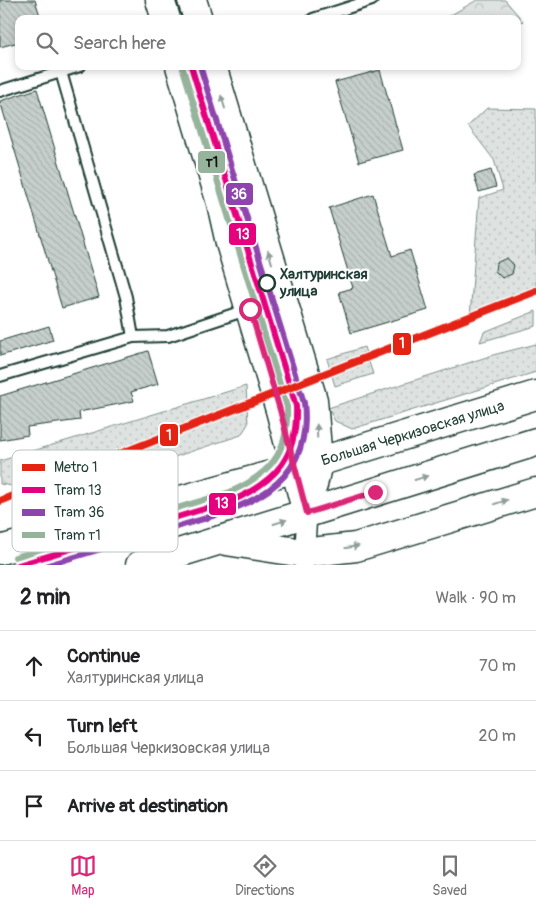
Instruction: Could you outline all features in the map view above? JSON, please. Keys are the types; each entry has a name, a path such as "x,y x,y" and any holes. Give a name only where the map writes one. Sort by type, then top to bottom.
{"street":[{"path":"160,0 165,15"},
{"path":"192,0 197,15"},
{"path":"181,70 250,309 307,465"},
{"path":"213,70 313,400 307,465 307,513 304,559"},
{"name":"Большая Черкизовская улица","path":"178,501 307,465 536,395"},
{"path":"140,565 536,442"},
{"path":"220,540 304,559 356,547 536,492"}],"lane":[{"path":"325,15 372,0"},
{"path":"0,91 67,70"},
{"path":"61,72 126,297 133,336"},
{"path":"0,376 133,336 168,336 250,309"}],"green space":[{"path":"477,0 505,0 518,15 451,15"},
{"path":"487,108 536,109 536,291 470,317 479,198 503,190 494,160 468,126"},
{"path":"536,311 536,326 480,342 484,332"},
{"path":"536,344 536,372 352,429 335,421 328,408 493,355"},
{"path":"364,347 373,374 335,386 327,359"},
{"path":"246,386 248,424 241,435 178,456 178,450 36,450"},
{"path":"12,457 12,486 0,484 0,461"}],"building":[{"path":"0,0 35,0 40,15 15,15 15,43 0,47"},
{"path":"380,70 403,150 359,162 335,82"},
{"path":"37,89 99,297 62,308 0,101"},
{"path":"491,170 496,187 479,192 474,175"},
{"path":"373,194 392,256 410,250 428,310 351,333 339,292 353,288 329,208"},
{"path":"507,258 514,265 512,274 502,278 495,271 496,263"},
{"path":"49,326 53,340 0,356 0,341"},
{"path":"148,351 158,384 131,392 134,401 79,412 80,420 27,427 28,435 0,440 0,396"}],"metro line":[{"name":"1","path":"130,450 536,291"},
{"name":"1","path":"0,501 12,496"}],"tram line":[{"name":"т1","path":"178,508 230,492 256,478 274,460 285,437 287,423 287,407 183,70"},
{"name":"13","path":"178,517 234,500 262,484 273,475 289,452 296,424 296,406 192,70"},
{"name":"36","path":"178,527 211,517 261,495 281,480 295,460 304,435 304,403 201,70"},
{"name":"т1","path":"15,557 32,552"},
{"name":"13","path":"18,565 61,552"},
{"name":"36","path":"48,565 92,552"}],"place":[{"name":"Халтуринская улица","path":"267,283"}],"route":[{"path":"250,309 280,410 307,513 375,492"}]}
